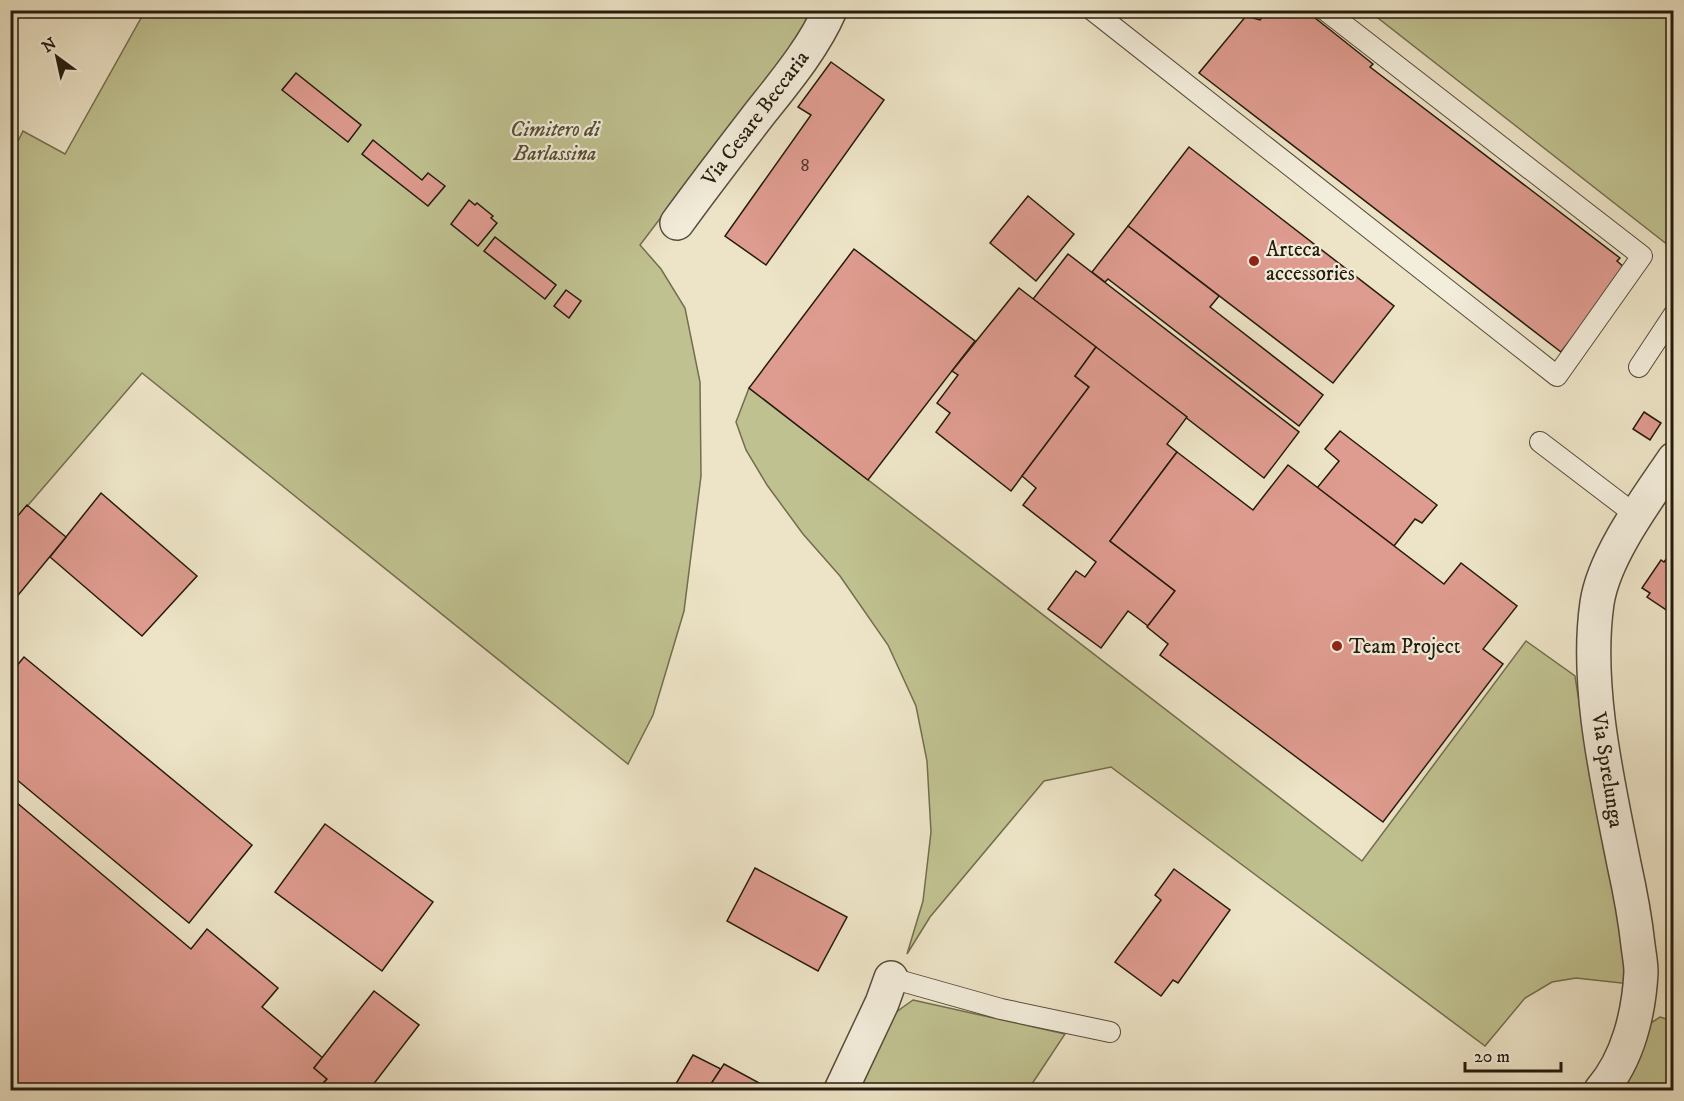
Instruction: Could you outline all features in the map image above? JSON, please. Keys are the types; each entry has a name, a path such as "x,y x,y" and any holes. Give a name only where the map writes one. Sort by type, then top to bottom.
{"street":[{"name":"Via Cesare Beccaria","path":"677,223 780,88 815,38 830,10"},
{"name":"Via Sprelunga","path":"1601,1090 1624,1054 1637,1007 1641,971 1634,909 1607,775 1598,715 1595,655 1598,602 1607,568 1674,459"},
{"path":"841,1090 882,1003 891,978"}],"lane":[{"path":"1092,10 1557,376 1642,256 1324,10"},
{"path":"1639,367 1674,314"},
{"path":"1540,442 1637,516"},
{"path":"891,978 1001,1009 1110,1032"}],"green space":[{"name":"Cimitero di Barlassina","path":"145,11 814,11 811,20 640,245 661,269 685,308 700,382 701,476 684,611 653,715 628,764 142,373 11,525 11,155 23,131 65,154"},
{"path":"1369,11 1673,11 1673,249"},
{"path":"749,388 1362,861 1526,641 1575,676 1630,984 1576,978 1552,982 1525,998 1485,1046 1111,767 1044,781 930,917 907,954 923,901 931,832 927,761 916,706 888,645 840,576 803,534 767,485 746,450 736,422"},
{"path":"913,1000 1065,1034 1028,1090 858,1090 892,1015"},
{"path":"1660,1017 1673,1021 1673,1090 1620,1090 1646,1026"}],"building":[{"path":"1268,10 1305,10 1373,64 1370,67 1620,258 1617,261 1625,268 1561,352 1199,73 1246,16 1260,20"},
{"path":"831,62 884,100 766,265 725,236 811,115 798,107"},
{"path":"296,73 361,125 348,142 282,90"},
{"path":"373,140 422,180 428,173 445,186 428,206 362,154"},
{"name":"Arteca accessories","path":"1189,147 1394,306 1333,383 1128,226"},
{"path":"1028,196 1074,234 1036,281 990,243"},
{"path":"469,200 475,205 477,203 493,216 491,218 497,223 478,246 451,224"},
{"path":"1128,226 1219,296 1210,307 1323,395 1299,426 1108,279 1105,282 1092,272"},
{"path":"495,237 556,285 545,299 484,251"},
{"path":"854,249 975,341 868,480 749,388"},
{"path":"1068,254 1299,432 1264,478 1033,299"},
{"path":"1019,288 1096,347 1075,376 1089,387 1011,491 936,432 950,413 937,403 958,375 952,371"},
{"path":"566,290 581,301 569,318 554,306"},
{"path":"1096,347 1187,417 1167,444 1177,452 1110,541 1175,591 1148,626 1128,611 1101,648 1048,609 1076,571 1085,577 1096,562 1023,505 1036,488 1022,476 1089,387 1075,376"},
{"path":"1644,412 1661,423 1650,440 1633,429"},
{"path":"1340,431 1437,505 1422,523 1415,519 1394,546 1317,488 1339,461 1325,449"},
{"path":"1177,452 1253,510 1288,465 1444,584 1461,563 1517,606 1483,649 1503,664 1383,822 1160,655 1168,644 1147,627 1175,591 1110,541"},
{"path":"101,493 197,576 142,636 50,557"},
{"path":"27,505 66,537 10,605 10,525"},
{"path":"1674,549 1674,615 1647,597 1650,593 1642,588 1661,560 1664,562"},
{"path":"24,657 252,845 189,923 10,774 10,674"},
{"path":"10,797 191,949 207,929 278,988 262,1007 323,1058 314,1068 327,1079 317,1090 10,1090"},
{"path":"325,824 433,902 382,971 275,892"},
{"path":"755,868 847,917 818,971 727,921"},
{"path":"1174,869 1230,910 1178,983 1173,980 1161,996 1115,962 1161,900 1155,895"},
{"path":"374,991 419,1025 369,1090 317,1090 327,1079 314,1068"},
{"path":"693,1055 721,1069 707,1090 678,1090 674,1087"},
{"path":"724,1064 772,1090 707,1090"}],"place":[{"name":"Arteca accessories","path":"1254,261"},
{"name":"Team Project","path":"1337,646"}]}
